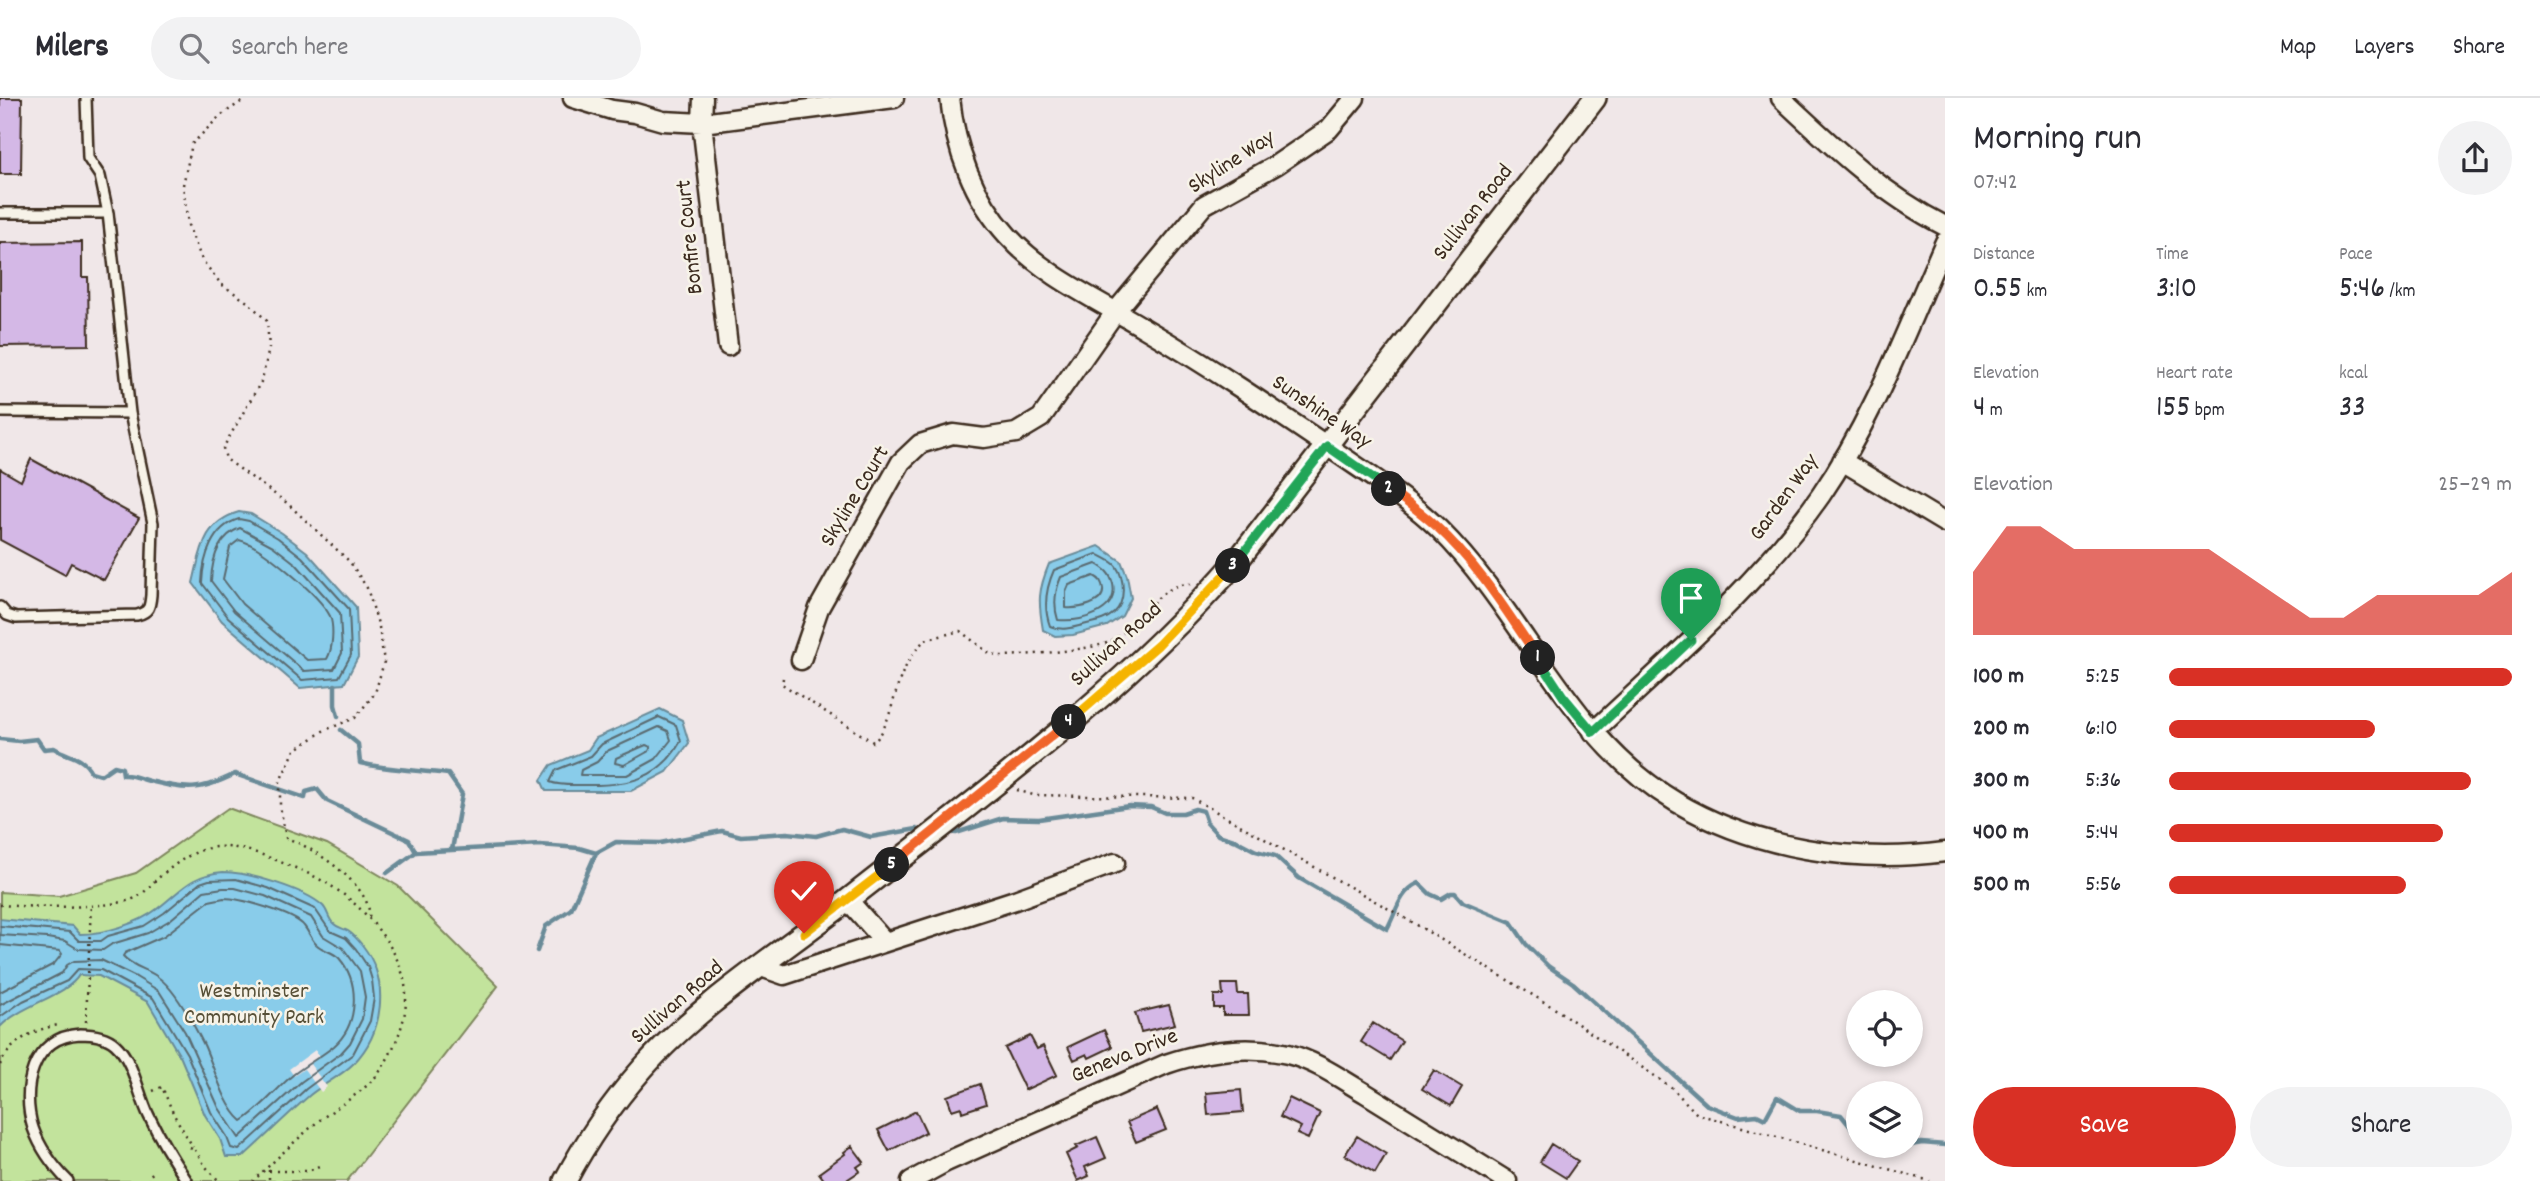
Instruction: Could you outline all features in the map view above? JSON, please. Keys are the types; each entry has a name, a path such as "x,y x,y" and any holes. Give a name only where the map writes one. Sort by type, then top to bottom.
{"street":[{"path":"573,98 663,121 702,123 894,98"},
{"name":"Bonfire Court","path":"703,98 702,123 728,346"},
{"name":"Sunshine Way","path":"950,98 953,122 968,173 977,193 1008,236 1061,280 1252,395 1390,489 1437,527 1454,544 1512,618 1563,696 1593,732 1637,774 1675,802 1748,834 1816,851 1852,855 1891,856 1945,852"},
{"name":"Skyline Way","path":"1116,311 1204,205 1276,165 1329,129 1355,98"},
{"name":"Sullivan Road","path":"565,1181 604,1118 644,1066 694,1019 994,784 1120,680 1207,595 1327,446 1595,98"},
{"path":"1781,98 1860,171 1917,212 1945,226"},
{"name":"Garden Way","path":"1593,732 1734,599 1796,528 1842,461 1869,411 1945,242"},
{"name":"Skyline Court","path":"801,660 819,608 901,462 920,444 953,434 984,438 1016,433 1041,418 1116,311"},
{"path":"1842,461 1945,523"},
{"path":"761,967 784,975 1016,900 1115,863"},
{"path":"848,900 884,942"},
{"name":"Geneva Drive","path":"911,1181 946,1162 1166,1064 1193,1055 1238,1050 1289,1054 1310,1062 1507,1181"}],"lane":[{"path":"0,607 7,615 27,618 137,615 145,613 150,607 153,523 130,413 107,213 100,176 88,158 86,98"},
{"path":"0,213 107,213"},
{"path":"0,412 130,413"},
{"path":"68,1181 53,1165 36,1136 30,1113 29,1083 33,1066 45,1048 65,1037 82,1034 104,1038 121,1050 153,1124 187,1181"}],"path":[{"path":"247,98 220,116 192,144 183,185 188,225 202,260 221,284 249,303 267,321 269,348 262,380 223,448 226,459 287,503 350,562 367,588 379,627 384,662 375,693 355,718 323,731 295,750 280,781 286,838 317,854 357,887 370,906 369,918"},
{"path":"783,678 782,684 873,742 878,739 887,719 902,674 925,640 960,631 989,653 1000,656 1100,645 1123,633 1145,613 1159,595 1179,583 1192,583 1207,595"},
{"path":"994,784 1033,795 1192,798 1412,922 1554,1008 1671,1087 1697,1114 1930,1181"},
{"path":"0,905 41,907 134,899 187,856 205,849 229,847 273,859 316,877 342,891 369,918 392,947 401,964 407,990 398,1032 383,1066 370,1083 336,1106 253,1181"},
{"path":"86,1022 91,904"},
{"path":"80,1022 91,1023"},
{"path":"0,1065 12,1047 28,1035 42,1028 66,1024"},
{"path":"151,1091 162,1087 192,1148 219,1181"},
{"path":"268,1170 309,1171 321,1165"},
{"path":"268,1170 269,1181"},
{"path":"149,1181 150,1175 155,1171"}],"green space":[{"name":"Westminster Community Park","path":"228,808 327,844 398,886 498,986 347,1181 0,1181 0,892 59,896 136,873"}],"water":[{"path":"239,512 251,514 307,552 356,607 358,657 344,684 300,688 222,621 193,583 201,549 210,531 217,523"},
{"path":"1099,546 1121,561 1127,576 1131,598 1122,616 1107,626 1073,635 1055,636 1043,630 1040,596 1049,564"},
{"path":"660,709 682,720 689,743 667,772 631,791 546,791 541,780 551,765 588,750 596,738"},
{"path":"223,872 275,883 303,894 323,906 334,924 350,933 363,946 372,960 380,991 377,1022 363,1051 353,1064 310,1095 243,1157 226,1157 181,1058 148,1002 99,976 79,975 65,989 19,1013 0,1027 0,919 73,926 80,934 109,930 130,924 149,914 194,880"}],"pier":[{"path":"315,1050 320,1056 310,1064 327,1087 321,1092 304,1069 294,1076 289,1069"}],"building":[{"path":"0,98 22,98 21,174 0,174"},
{"path":"82,242 82,277 88,277 89,345 0,346 0,243"},
{"path":"31,459 139,518 104,580 71,563 65,575 0,540 0,469 21,481"},
{"path":"1222,984 1237,984 1238,994 1248,994 1249,1015 1223,1015 1223,1008 1214,1008 1214,995 1223,995"},
{"path":"1169,1005 1175,1024 1141,1032 1135,1013"},
{"path":"1373,1023 1402,1041 1390,1060 1361,1042"},
{"path":"1104,1030 1112,1047 1089,1058 1087,1054 1074,1060 1068,1047"},
{"path":"1030,1036 1037,1049 1043,1046 1057,1075 1025,1090 1005,1048"},
{"path":"1434,1070 1462,1087 1451,1106 1422,1089"},
{"path":"980,1084 986,1104 962,1112 961,1107 952,1110 947,1096"},
{"path":"1241,1090 1243,1112 1208,1115 1206,1093"},
{"path":"1289,1098 1320,1113 1308,1139 1297,1134 1301,1127 1280,1117"},
{"path":"1157,1109 1166,1130 1136,1142 1127,1122"},
{"path":"916,1111 926,1132 889,1151 878,1130"},
{"path":"1357,1136 1386,1154 1375,1173 1345,1155"},
{"path":"1097,1137 1106,1158 1085,1167 1089,1176 1078,1181 1066,1154 1078,1148 1076,1146"},
{"path":"1551,1144 1578,1161 1566,1178 1540,1162"},
{"path":"852,1146 864,1162 857,1167 860,1171 845,1181 825,1181 819,1173"}],"waterway":[{"path":"335,685 338,716"},
{"path":"341,730 358,744 360,763 448,774 462,794 452,850"},
{"path":"0,739 37,739 44,749 54,748 75,757 91,772 101,775 114,766 122,768 123,775 183,787 212,784 235,774 305,798 306,792 317,789 327,801 409,840 416,852"},
{"path":"948,832 956,833 1003,818 1039,819 1129,806 1151,807 1165,813 1183,813 1195,809 1203,811 1207,823 1218,835 1275,856 1299,878 1387,929 1407,891 1419,883 1430,894 1441,899 1455,893 1463,902 1511,922 1526,944 1548,966 1573,983 1707,1105 1738,1117 1757,1115 1765,1119 1777,1097 1800,1111 1841,1115 1846,1121"},
{"path":"537,951 546,926 571,909 596,853 616,842 660,843 722,831 741,836 787,833 816,836 842,829 871,837 917,829"},
{"path":"387,873 416,852 540,845 579,848 596,853"},
{"path":"1923,1143 1945,1145"}],"route":[{"path":"804,933 994,784 1120,680 1158,645 1187,617 1238,559 1327,446 1390,489 1454,544 1512,618 1563,696 1593,732 1691,640"}]}
